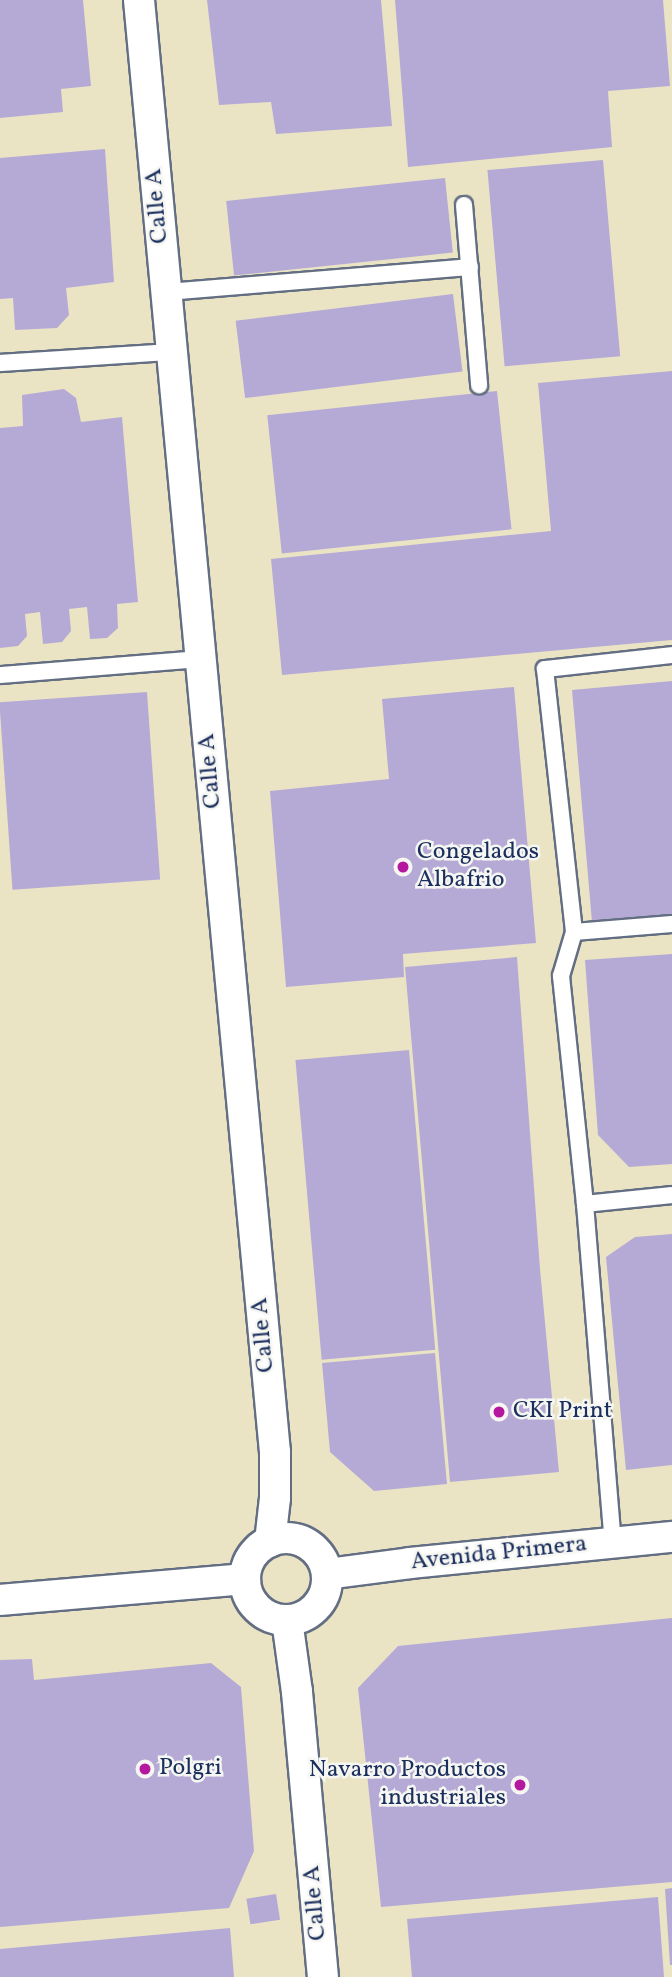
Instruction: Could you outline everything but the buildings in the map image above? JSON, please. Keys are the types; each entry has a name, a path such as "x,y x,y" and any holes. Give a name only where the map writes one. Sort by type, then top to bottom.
{"street":[{"name":"Calle A","path":"139,0 275,1452 275,1498 270,1542"},
{"path":"283,1538 307,1544 316,1552 327,1574 326,1591 317,1606 303,1616 287,1620 262,1612 253,1603 245,1579 252,1556 270,1542 283,1538"},
{"name":"Avenida Primera","path":"327,1574 672,1538"},
{"path":"0,1600 245,1579"},
{"name":"Calle A","path":"287,1620 297,1692 323,1977"}],"lane":[{"path":"464,205 479,385"},
{"path":"166,292 470,267"},
{"path":"0,363 172,352"},
{"path":"613,1543 585,1204 561,976 574,932 545,669 672,655"},
{"path":"0,675 201,659"},
{"path":"574,932 672,924"},
{"path":"585,1204 672,1195"}],"place":[{"name":"Congelados Albafrio","path":"403,867"},
{"name":"CKI Print","path":"499,1412"},
{"name":"Polgri","path":"145,1769"},
{"name":"Navarro Productos industriales","path":"520,1785"}]}
